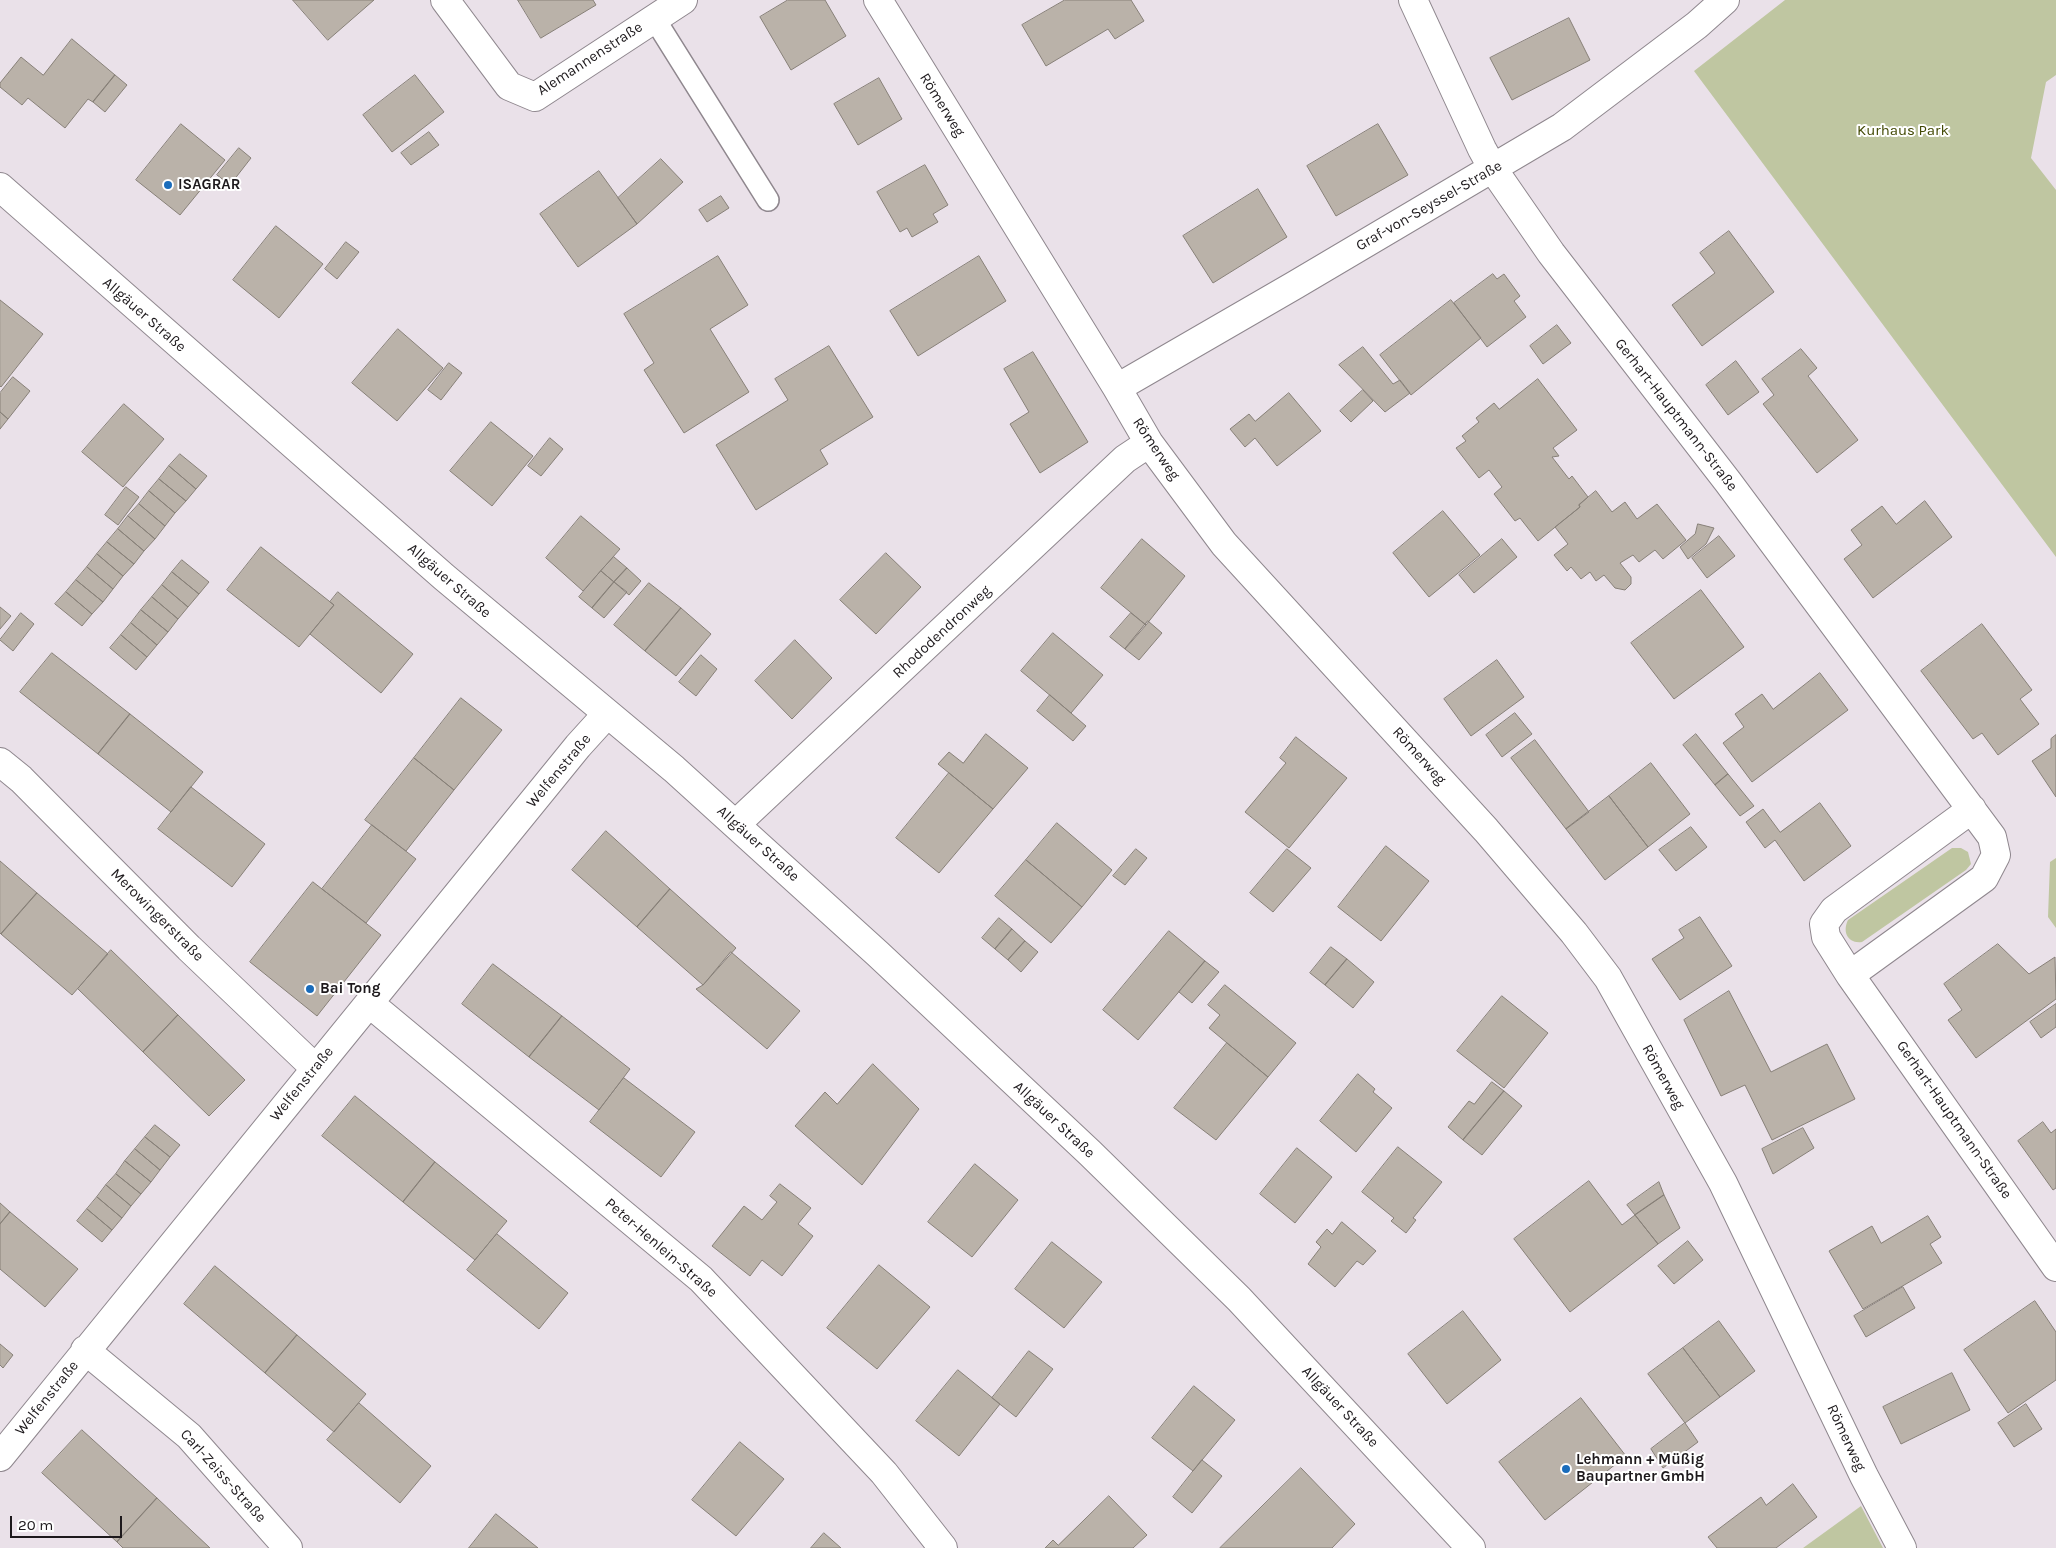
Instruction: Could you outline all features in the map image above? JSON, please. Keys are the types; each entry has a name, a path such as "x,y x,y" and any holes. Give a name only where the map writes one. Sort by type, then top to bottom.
{"street":[{"name":"Alemannenstraße","path":"445,0 509,86 535,97 683,0"},
{"name":"Römerweg","path":"878,0 1149,443 1224,544 1486,830 1574,933 1608,978 1723,1183 1864,1476 1902,1548"},
{"name":"Gerhart-Hauptmann-Straße","path":"1413,0 1482,150 1551,253 1728,482 1992,837 1996,855 1984,878 1850,975"},
{"name":"Graf-von-Seyssel-Straße","path":"1117,388 1562,127 1697,25 1725,0"},
{"name":"Allgäuer Straße","path":"0,187 518,641 674,769 885,960 1063,1128 1239,1299 1471,1548"},
{"name":"Rhododendronweg","path":"736,824 1125,459 1149,443"},
{"name":"Welfenstraße","path":"0,1457 314,1068 578,746 607,714"},
{"name":"Merowingerstraße","path":"0,762 21,780 188,948 314,1068"},
{"name":"Gerhart-Hauptmann-Straße","path":"1972,809 1834,910 1824,924 1826,937 1850,975 2056,1266"},
{"name":"Peter-Henlein-Straße","path":"368,1003 701,1279 884,1473 943,1548"},
{"name":"Carl-Zeiss-Straße","path":"86,1350 189,1436 288,1548"}],"lane":[{"path":"654,18 768,200"}],"green space":[{"name":"Kurhaus Park","path":"1785,0 2056,0 2056,75 2046,82 2031,158 2056,190 2056,557 1694,71"},
{"path":"1952,848 1961,848 1968,852 1971,864 1966,870 1862,942 1850,939 1846,933 1848,920"},
{"path":"2056,858 2056,928 2048,917 2050,862"},
{"path":"1861,1506 1883,1548 1803,1548"}],"building":[{"path":"293,0 374,0 328,40"},
{"path":"518,0 593,0 596,5 541,38"},
{"path":"788,0 825,0 846,36 791,70 760,17"},
{"path":"1065,0 1131,0 1144,21 1115,39 1108,29 1046,66 1022,25"},
{"path":"1569,18 1590,60 1512,100 1490,58"},
{"path":"72,39 115,75 93,102 88,99 65,128 28,98 22,105 0,87 0,83 21,57 43,75"},
{"path":"115,75 127,85 105,112 93,102"},
{"path":"415,75 444,112 392,152 363,115"},
{"path":"879,78 902,119 858,145 834,104"},
{"path":"181,124 225,160 180,215 136,180"},
{"path":"1378,124 1408,175 1336,216 1307,166"},
{"path":"429,132 439,145 411,165 401,153"},
{"path":"239,148 251,158 230,185 217,175"},
{"path":"661,159 683,182 637,224 618,198"},
{"path":"925,165 948,205 933,214 938,222 912,237 907,228 900,232 877,192"},
{"path":"599,171 637,224 578,267 540,214"},
{"path":"1258,189 1287,237 1213,283 1183,236"},
{"path":"721,196 729,208 707,222 699,210"},
{"path":"276,226 323,264 279,318 233,280"},
{"path":"1729,231 1774,292 1702,346 1672,305 1715,273 1700,253"},
{"path":"346,242 359,252 337,279 325,269"},
{"path":"718,256 748,305 710,329 749,392 684,433 644,370 654,363 624,314"},
{"path":"979,256 1006,301 918,356 890,311"},
{"path":"1493,274 1497,279 1504,274 1520,296 1514,301 1526,317 1487,347 1454,303"},
{"path":"0,300 43,334 1,387 0,386"},
{"path":"1451,300 1481,338 1411,395 1380,355"},
{"path":"1557,325 1571,343 1543,364 1530,346"},
{"path":"398,329 443,368 397,421 352,383"},
{"path":"829,346 873,417 820,450 828,464 756,510 716,445 788,400 775,379"},
{"path":"1363,347 1393,384 1400,380 1410,393 1385,412 1339,365"},
{"path":"1801,349 1817,368 1808,376 1858,440 1817,473 1763,404 1774,395 1762,379"},
{"path":"1033,352 1088,442 1040,473 1010,424 1029,412 1004,369"},
{"path":"1736,361 1759,392 1728,415 1706,385"},
{"path":"449,363 462,373 441,400 428,390"},
{"path":"13,377 30,391 8,419 0,412 0,393"},
{"path":"1538,379 1577,430 1553,448 1559,456 1552,457 1569,479 1572,476 1588,497 1579,505 1580,507 1538,541 1520,518 1515,521 1494,494 1502,487 1489,470 1479,478 1456,448 1466,441 1462,436 1479,422 1476,418 1494,403 1499,409"},
{"path":"1363,390 1373,401 1351,422 1340,411"},
{"path":"1289,393 1321,431 1277,466 1255,438 1245,447 1230,429 1249,414 1255,421"},
{"path":"124,404 164,439 123,487 82,452"},
{"path":"0,412 8,419 0,429"},
{"path":"491,422 533,456 492,506 450,471"},
{"path":"550,438 563,449 541,476 528,466"},
{"path":"180,454 207,476 196,489 169,466"},
{"path":"169,466 196,489 186,501 159,479"},
{"path":"159,479 186,501 175,513 149,491"},
{"path":"126,487 139,497 118,525 105,515"},
{"path":"149,491 175,513 165,526 139,504"},
{"path":"1596,491 1612,512 1625,502 1637,519 1657,504 1686,540 1663,559 1655,550 1639,562 1633,555 1620,563 1631,577 1631,584 1625,590 1615,588 1604,575 1596,581 1590,572 1581,579 1571,567 1567,571 1554,555 1568,544 1555,527"},
{"path":"1925,501 1952,537 1873,598 1844,559 1862,545 1851,530 1882,506 1896,524"},
{"path":"139,504 165,526 155,539 128,516"},
{"path":"1443,511 1480,555 1429,597 1393,553"},
{"path":"128,516 155,539 144,551 118,529"},
{"path":"581,516 620,549 583,591 546,558"},
{"path":"1698,524 1714,528 1706,544 1688,559 1680,547 1695,534"},
{"path":"118,529 144,551 134,564 107,542"},
{"path":"1719,536 1735,556 1707,578 1692,558"},
{"path":"1142,539 1185,576 1146,625 1101,588"},
{"path":"1502,539 1517,557 1474,593 1459,575"},
{"path":"107,542 134,564 123,576 97,554"},
{"path":"261,547 334,605 299,647 227,590"},
{"path":"886,553 921,587 876,634 840,600"},
{"path":"97,554 123,576 113,589 87,567"},
{"path":"614,557 627,568 614,582 601,571"},
{"path":"182,560 209,582 199,594 172,572"},
{"path":"87,567 113,589 103,602 76,580"},
{"path":"627,568 641,581 629,595 614,582"},
{"path":"601,571 614,582 592,608 579,597"},
{"path":"172,572 199,594 188,607 162,585"},
{"path":"76,580 103,602 92,614 66,592"},
{"path":"614,582 627,592 604,618 592,608"},
{"path":"649,583 681,608 645,651 614,625"},
{"path":"162,585 188,607 178,619 152,597"},
{"path":"1701,590 1744,647 1674,699 1631,643"},
{"path":"66,592 92,614 82,626 55,604"},
{"path":"338,592 413,654 381,693 310,634 334,605 330,602"},
{"path":"152,597 178,619 168,632 141,610"},
{"path":"0,607 11,616 0,629"},
{"path":"681,608 711,634 676,676 645,651"},
{"path":"141,610 168,632 157,645 131,623"},
{"path":"21,613 34,624 13,651 0,640"},
{"path":"1131,613 1146,625 1125,649 1110,637"},
{"path":"1148,621 1162,633 1139,660 1125,649"},
{"path":"131,623 157,645 147,657 121,635"},
{"path":"1982,624 2032,690 2020,699 2039,724 1998,755 1982,733 1973,739 1921,671"},
{"path":"1053,633 1103,675 1071,713 1021,671"},
{"path":"121,635 147,657 136,670 110,648"},
{"path":"795,640 832,678 792,719 755,681"},
{"path":"52,653 130,714 98,754 20,692"},
{"path":"701,655 717,669 696,696 679,682"},
{"path":"1497,660 1524,697 1471,736 1444,699"},
{"path":"1820,673 1848,710 1752,782 1723,743 1744,727 1735,714 1762,694 1773,709"},
{"path":"1050,695 1086,726 1073,741 1037,711"},
{"path":"461,698 502,730 454,790 414,758"},
{"path":"1515,713 1532,734 1502,757 1486,735"},
{"path":"130,714 203,772 171,812 98,754"},
{"path":"986,734 1028,768 993,809 938,764 949,752 963,763"},
{"path":"1696,734 1728,774 1715,785 1683,745"},
{"path":"2056,735 2056,797 2032,761 2051,748 2051,739"},
{"path":"1296,737 1347,778 1289,848 1245,812 1286,763 1280,758"},
{"path":"1535,740 1589,812 1566,829 1511,758"},
{"path":"414,758 454,790 406,851 365,820"},
{"path":"1651,763 1690,814 1648,847 1609,796"},
{"path":"949,773 993,809 939,873 896,838"},
{"path":"1728,774 1754,806 1740,816 1715,785"},
{"path":"191,787 265,844 232,887 158,829"},
{"path":"1609,796 1648,847 1605,880 1566,829"},
{"path":"1820,803 1851,846 1804,881 1775,840 1765,848 1746,822 1763,809 1780,832"},
{"path":"1057,823 1112,870 1082,907 1026,860"},
{"path":"372,825 416,859 366,923 322,889"},
{"path":"1691,827 1707,847 1676,871 1659,850"},
{"path":"606,831 670,889 637,927 572,870"},
{"path":"1386,846 1429,881 1381,941 1338,907"},
{"path":"1136,849 1147,858 1125,885 1113,876"},
{"path":"1287,849 1311,868 1273,912 1250,893"},
{"path":"1026,860 1082,907 1051,943 995,896"},
{"path":"0,861 37,893 1,934 0,933"},
{"path":"313,882 381,935 317,1016 250,962"},
{"path":"670,889 736,948 703,985 637,927"},
{"path":"37,893 108,954 72,995 1,934"},
{"path":"1700,917 1732,966 1680,1000 1652,959 1684,938 1679,930"},
{"path":"999,918 1012,929 995,949 982,938"},
{"path":"1012,929 1025,941 1008,960 995,949"},
{"path":"1169,931 1205,961 1138,1040 1103,1010"},
{"path":"1025,941 1038,952 1021,972 1008,960"},
{"path":"1998,944 2029,974 2055,957 2056,999 1976,1058 1948,1020 1962,1010 1944,984"},
{"path":"1331,947 1347,959 1325,985 1310,973"},
{"path":"111,950 178,1015 143,1052 78,989"},
{"path":"731,952 800,1011 767,1049 696,989 703,985"},
{"path":"1347,959 1374,982 1353,1008 1325,985"},
{"path":"1205,961 1219,972 1192,1003 1179,992"},
{"path":"493,964 562,1016 529,1057 462,1004"},
{"path":"1225,985 1296,1043 1268,1077 1209,1028 1220,1015 1208,1005"},
{"path":"1729,991 1771,1072 1827,1044 1855,1099 1772,1140 1745,1085 1721,1096 1684,1020"},
{"path":"1502,996 1548,1033 1504,1088 1457,1051"},
{"path":"2056,1004 2056,1027 2041,1038 2030,1022"},
{"path":"178,1015 245,1080 209,1116 143,1052"},
{"path":"562,1016 630,1069 599,1110 529,1057"},
{"path":"1227,1043 1268,1077 1216,1140 1174,1108"},
{"path":"873,1064 919,1109 862,1185 795,1126 825,1092 837,1104"},
{"path":"1358,1074 1375,1089 1373,1092 1392,1108 1356,1152 1320,1121"},
{"path":"624,1078 695,1132 661,1177 590,1122"},
{"path":"1492,1082 1504,1091 1463,1140 1448,1127 1469,1101 1474,1104"},
{"path":"1504,1091 1522,1106 1482,1155 1463,1140"},
{"path":"355,1096 435,1162 403,1202 322,1136"},
{"path":"2043,1122 2051,1133 2056,1129 2056,1188 2053,1190 2018,1141"},
{"path":"155,1125 180,1145 170,1157 145,1137"},
{"path":"1803,1128 1814,1148 1773,1174 1762,1149"},
{"path":"145,1137 170,1157 160,1170 135,1149"},
{"path":"1398,1147 1442,1182 1413,1218 1416,1220 1406,1233 1391,1221 1394,1218 1362,1192"},
{"path":"1297,1148 1332,1177 1295,1223 1260,1194"},
{"path":"135,1149 160,1170 151,1182 125,1161"},
{"path":"125,1161 151,1182 141,1194 116,1174"},
{"path":"435,1162 507,1221 475,1260 403,1202"},
{"path":"975,1164 1018,1200 972,1257 928,1222"},
{"path":"116,1174 141,1194 131,1206 106,1185"},
{"path":"1589,1181 1622,1225 1635,1215 1658,1244 1570,1312 1514,1239"},
{"path":"1659,1182 1664,1195 1635,1215 1627,1205"},
{"path":"780,1184 811,1208 798,1224 813,1236 782,1276 762,1260 750,1276 712,1246 744,1206 762,1220 777,1202 770,1196"},
{"path":"106,1185 131,1206 122,1218 97,1197"},
{"path":"1664,1195 1680,1228 1658,1244 1635,1215"},
{"path":"97,1197 122,1218 112,1230 87,1209"},
{"path":"0,1203 10,1212 0,1224"},
{"path":"87,1209 112,1230 102,1242 77,1221"},
{"path":"10,1212 78,1269 45,1307 0,1269 0,1224"},
{"path":"1928,1216 1941,1237 1930,1244 1942,1263 1863,1309 1829,1251 1872,1226 1881,1243"},
{"path":"1342,1222 1376,1251 1363,1265 1357,1261 1335,1287 1308,1264 1321,1247 1316,1242 1327,1229 1332,1234"},
{"path":"497,1234 568,1293 539,1329 467,1270"},
{"path":"1688,1241 1703,1260 1674,1284 1658,1266"},
{"path":"1052,1242 1102,1282 1064,1328 1015,1289"},
{"path":"879,1265 930,1307 877,1369 827,1328"},
{"path":"215,1266 297,1335 265,1373 184,1304"},
{"path":"1903,1287 1915,1308 1866,1337 1854,1316"},
{"path":"2035,1301 2056,1332 2056,1380 2008,1413 1964,1350"},
{"path":"1463,1311 1501,1360 1447,1404 1408,1354"},
{"path":"1719,1321 1755,1371 1720,1397 1683,1348"},
{"path":"297,1335 366,1394 334,1432 265,1373"},
{"path":"0,1344 13,1355 3,1368 0,1365"},
{"path":"1683,1348 1720,1397 1685,1423 1648,1374"},
{"path":"1029,1351 1053,1369 1016,1417 992,1398"},
{"path":"958,1370 1000,1404 959,1456 916,1421"},
{"path":"1952,1373 1970,1410 1901,1444 1883,1407"},
{"path":"1194,1386 1235,1420 1193,1471 1152,1438"},
{"path":"1581,1398 1626,1456 1545,1520 1499,1462"},
{"path":"359,1403 431,1466 400,1503 327,1440"},
{"path":"2026,1404 2042,1429 2014,1447 1998,1423"},
{"path":"1685,1423 1698,1442 1663,1468 1651,1449"},
{"path":"82,1430 157,1498 117,1542 42,1473"},
{"path":"740,1442 784,1479 736,1536 692,1500"},
{"path":"1202,1460 1222,1476 1192,1513 1173,1497"},
{"path":"1301,1468 1355,1524 1332,1548 1220,1548"},
{"path":"1793,1484 1817,1517 1776,1548 1717,1548 1708,1537 1761,1497 1766,1505"},
{"path":"1109,1496 1147,1535 1133,1548 1045,1548 1053,1540 1058,1545"},
{"path":"157,1498 210,1548 123,1548 117,1542"},
{"path":"496,1514 538,1548 469,1548"},
{"path":"824,1533 841,1548 811,1548"}],"place":[{"name":"ISAGRAR","path":"168,185"},
{"name":"Bai Tong","path":"310,989"},
{"name":"Lehmann + Müßig Baupartner GmbH","path":"1566,1469"}]}
